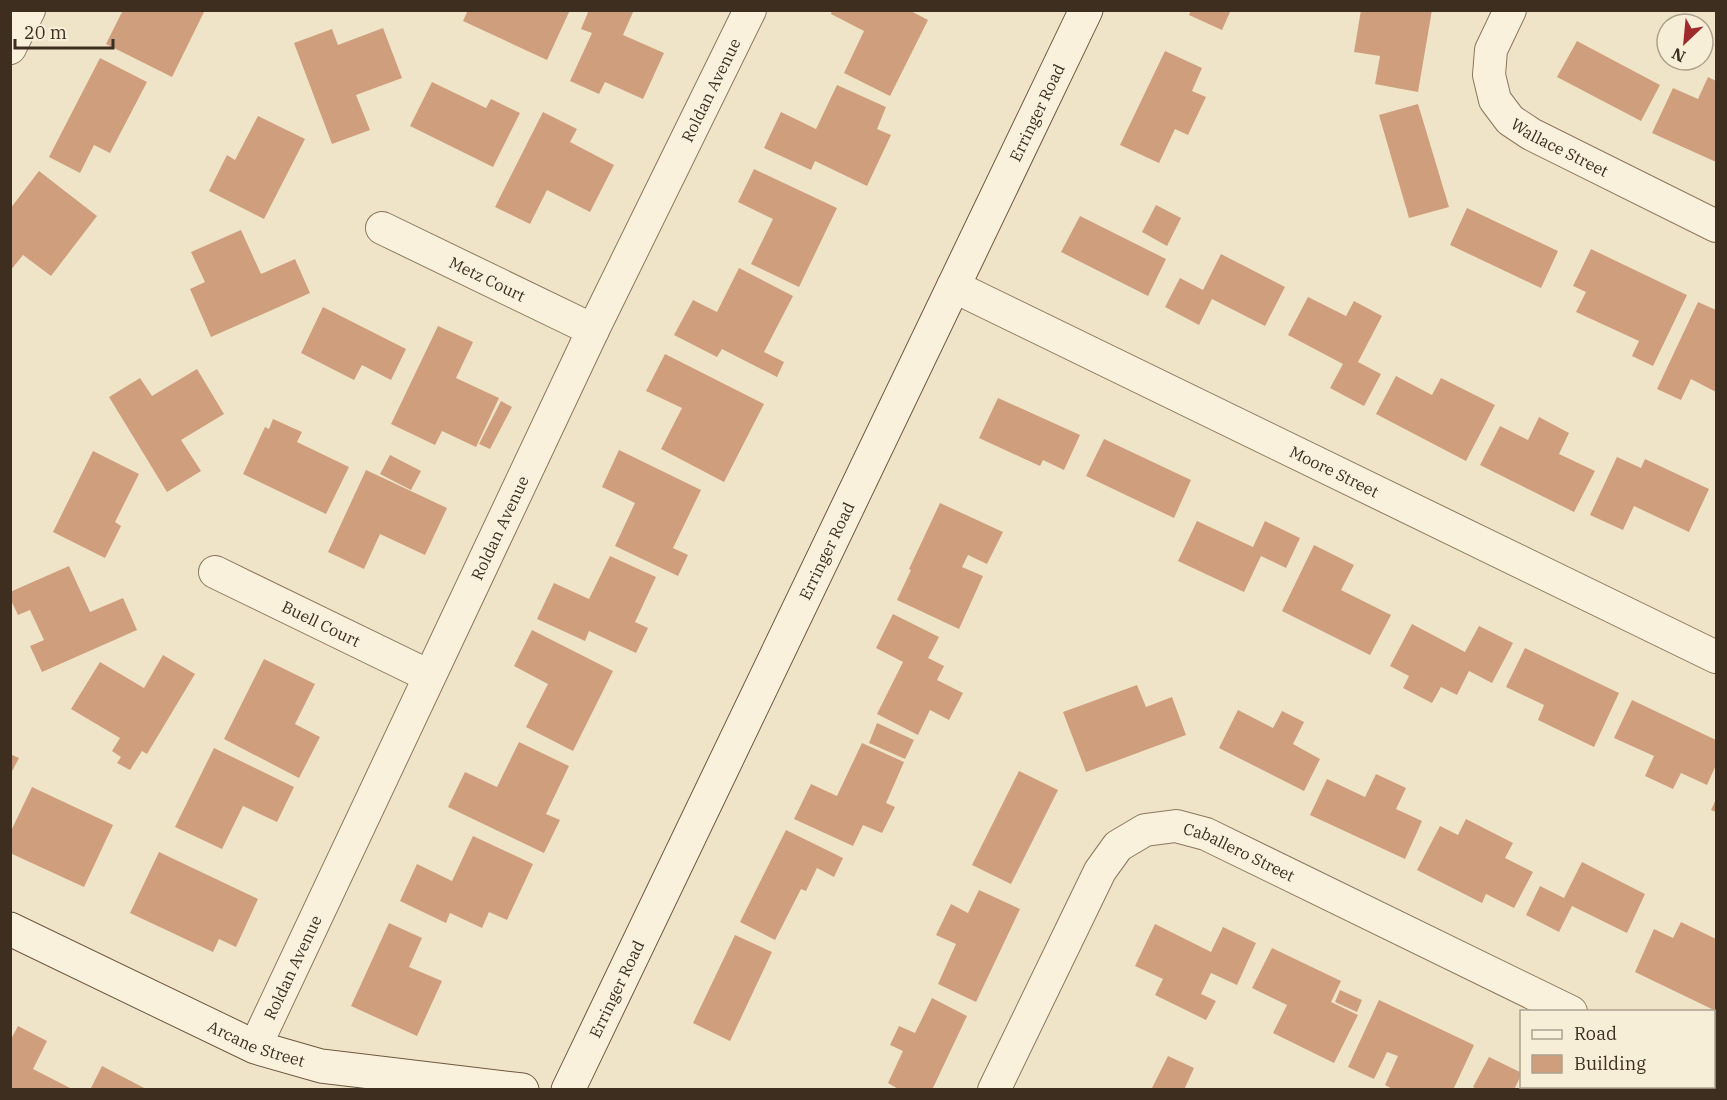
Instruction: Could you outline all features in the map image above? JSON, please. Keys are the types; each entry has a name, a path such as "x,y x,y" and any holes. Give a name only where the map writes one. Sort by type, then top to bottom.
{"main road":[{"name":"Erringer Road","path":"568,1089 1086,10"},
{"name":"Arcane Street","path":"10,929 255,1047 321,1066 522,1089"}],"street":[{"path":"10,48 29,10"},
{"name":"Roldan Avenue","path":"255,1047 593,330 750,10"},
{"name":"Wallace Street","path":"1510,10 1491,50 1489,75 1495,100 1510,120 1531,134 1716,226"},
{"name":"Metz Court","path":"382,228 593,330"},
{"name":"Moore Street","path":"953,286 1716,657"},
{"name":"Buell Court","path":"215,572 429,676"},
{"name":"Caballero Street","path":"994,1089 1100,871 1118,846 1144,830 1176,826 1206,834 1569,1010"}],"building":[{"path":"123,10 205,10 172,77 106,44"},
{"path":"468,10 570,10 547,60 463,21"},
{"path":"589,10 634,10 623,35 664,53 643,99 605,82 599,94 570,81 592,33 581,29"},
{"path":"832,10 909,10 928,20 890,96 844,73 864,31 831,14"},
{"path":"1191,10 1231,10 1222,30 1189,15"},
{"path":"1361,10 1432,10 1418,92 1375,84 1380,56 1354,52"},
{"path":"383,28 402,78 356,95 370,130 332,144 294,43 332,29 338,45"},
{"path":"1577,41 1660,85 1641,121 1557,77"},
{"path":"1165,51 1202,68 1192,91 1206,97 1188,135 1175,129 1159,163 1120,145"},
{"path":"100,58 147,82 110,153 94,145 80,173 49,157"},
{"path":"1708,77 1716,81 1716,162 1652,133 1673,88 1698,99"},
{"path":"432,82 486,108 491,99 520,113 493,167 410,126"},
{"path":"837,85 886,107 877,129 891,135 867,186 815,161 811,170 764,148 781,112 816,129"},
{"path":"1418,104 1449,207 1409,218 1379,115"},
{"path":"543,112 577,129 570,142 614,165 590,212 547,190 530,224 495,207"},
{"path":"258,116 305,139 264,219 209,191 227,155 235,160"},
{"path":"754,169 837,208 799,287 751,264 773,219 738,202"},
{"path":"39,171 97,216 51,276 23,255 10,271 10,209"},
{"path":"1156,205 1181,218 1167,246 1142,232"},
{"path":"1467,208 1558,251 1541,288 1450,245"},
{"path":"1080,216 1166,259 1148,296 1061,252"},
{"path":"241,230 261,274 295,259 310,293 211,337 190,289 205,282 191,252"},
{"path":"1591,249 1687,295 1653,366 1632,356 1639,341 1576,312 1586,292 1573,286"},
{"path":"1221,254 1285,287 1265,326 1212,299 1199,325 1165,307 1180,278 1203,290"},
{"path":"739,268 793,296 764,352 784,362 777,377 722,349 717,357 674,335 693,300 717,312"},
{"path":"1308,297 1346,316 1354,301 1382,316 1358,362 1381,374 1364,406 1330,388 1343,364 1288,335"},
{"path":"1698,302 1716,310 1716,392 1691,379 1681,400 1657,389"},
{"path":"323,307 406,349 391,380 362,365 354,380 301,353"},
{"path":"438,326 473,342 456,378 499,398 476,447 442,431 435,445 391,424"},
{"path":"665,354 764,404 724,482 661,449 682,408 646,391"},
{"path":"197,369 224,414 181,440 201,471 167,492 109,397 140,378 152,396"},
{"path":"1396,376 1432,395 1441,378 1495,405 1466,461 1376,414"},
{"path":"998,398 1080,435 1064,470 1043,460 1040,466 979,438"},
{"path":"501,401 512,407 490,449 479,444"},
{"path":"1539,417 1569,433 1559,454 1595,471 1574,512 1480,465 1500,426 1528,440"},
{"path":"273,419 302,432 297,442 349,467 326,514 243,474 265,427 269,429"},
{"path":"1104,439 1191,480 1174,518 1086,476"},
{"path":"619,450 701,490 673,548 688,555 678,576 615,546 635,503 602,487"},
{"path":"93,451 139,474 115,522 121,526 105,558 53,532"},
{"path":"390,455 421,471 411,490 380,474"},
{"path":"1617,457 1641,468 1645,459 1709,489 1689,532 1634,506 1623,530 1590,515"},
{"path":"366,470 447,508 425,555 380,534 364,569 328,552"},
{"path":"940,503 1003,532 987,564 968,555 962,567 983,576 959,629 897,600"},
{"path":"1197,521 1253,547 1265,521 1300,538 1286,568 1261,556 1244,592 1178,561"},
{"path":"1314,545 1354,565 1341,590 1391,615 1370,655 1282,611"},
{"path":"610,556 656,577 635,622 648,628 636,653 589,631 585,641 537,619 554,583 589,599"},
{"path":"69,566 90,612 123,598 137,630 42,672 30,646 44,640 30,610 18,615 10,598 10,592"},
{"path":"893,614 939,637 928,658 944,666 937,680 963,693 949,720 930,710 918,735 877,714 903,662 876,648"},
{"path":"1412,624 1465,652 1479,626 1513,643 1492,683 1469,671 1457,695 1441,687 1432,703 1403,688 1409,676 1390,666"},
{"path":"532,630 613,671 573,751 526,727 548,684 514,666"},
{"path":"1525,648 1619,693 1594,747 1538,720 1544,705 1506,687"},
{"path":"163,655 195,674 147,754 142,751 130,770 117,763 121,757 112,751 120,738 71,709 100,662 144,688"},
{"path":"264,659 315,684 295,724 320,737 299,778 224,739"},
{"path":"1137,685 1146,707 1172,697 1186,735 1086,772 1063,712"},
{"path":"1632,700 1716,740 1716,765 1707,785 1681,773 1673,789 1645,776 1654,756 1614,738"},
{"path":"1238,710 1273,728 1282,711 1304,722 1293,744 1320,759 1304,791 1219,748"},
{"path":"877,723 914,740 905,759 869,743"},
{"path":"519,742 569,766 546,814 560,820 544,853 448,807 465,772 497,787"},
{"path":"862,743 904,762 886,803 895,807 882,833 863,825 853,846 794,819 811,784 837,796"},
{"path":"214,748 294,787 277,822 243,806 222,849 175,827"},
{"path":"10,754 19,758 10,775"},
{"path":"1019,771 1058,790 1011,884 972,865"},
{"path":"1376,774 1406,788 1396,809 1422,821 1405,859 1310,815 1327,779 1365,797"},
{"path":"32,787 113,825 84,887 10,853 10,833"},
{"path":"1716,799 1716,812 1711,810"},
{"path":"1466,819 1513,843 1505,858 1533,872 1514,908 1486,894 1482,903 1417,870 1440,826 1458,835"},
{"path":"786,830 843,858 834,877 817,868 806,891 801,889 775,940 740,922"},
{"path":"473,836 533,864 507,920 489,912 482,928 450,913 446,923 400,901 417,864 452,881"},
{"path":"159,852 258,899 236,947 219,939 213,952 130,913"},
{"path":"1582,862 1645,894 1627,933 1572,906 1559,932 1526,915 1540,886 1564,898"},
{"path":"979,890 1020,909 976,1002 938,984 956,944 936,935 951,904 968,913"},
{"path":"1681,922 1716,939 1716,1011 1635,972 1654,929 1673,938"},
{"path":"389,923 422,938 409,967 442,981 417,1036 351,1006"},
{"path":"1155,924 1211,952 1223,927 1256,943 1237,985 1211,973 1201,994 1216,1001 1206,1020 1155,995 1163,979 1135,966"},
{"path":"735,935 772,952 730,1041 693,1023"},
{"path":"1272,948 1341,981 1331,1002 1358,1015 1334,1063 1273,1033 1287,1005 1252,988"},
{"path":"1340,990 1362,1000 1357,1012 1335,1002"},
{"path":"932,998 967,1016 932,1090 900,1090 888,1083 903,1051 890,1045 899,1026 915,1033"},
{"path":"1379,1000 1474,1045 1453,1090 1394,1090 1385,1085 1398,1056 1387,1052 1374,1079 1348,1067"},
{"path":"18,1026 47,1041 33,1069 74,1090 10,1090 10,1041"},
{"path":"1168,1056 1194,1068 1184,1090 1151,1090"},
{"path":"1489,1057 1520,1072 1514,1090 1479,1090 1473,1087"},
{"path":"102,1066 148,1090 90,1090"}]}
